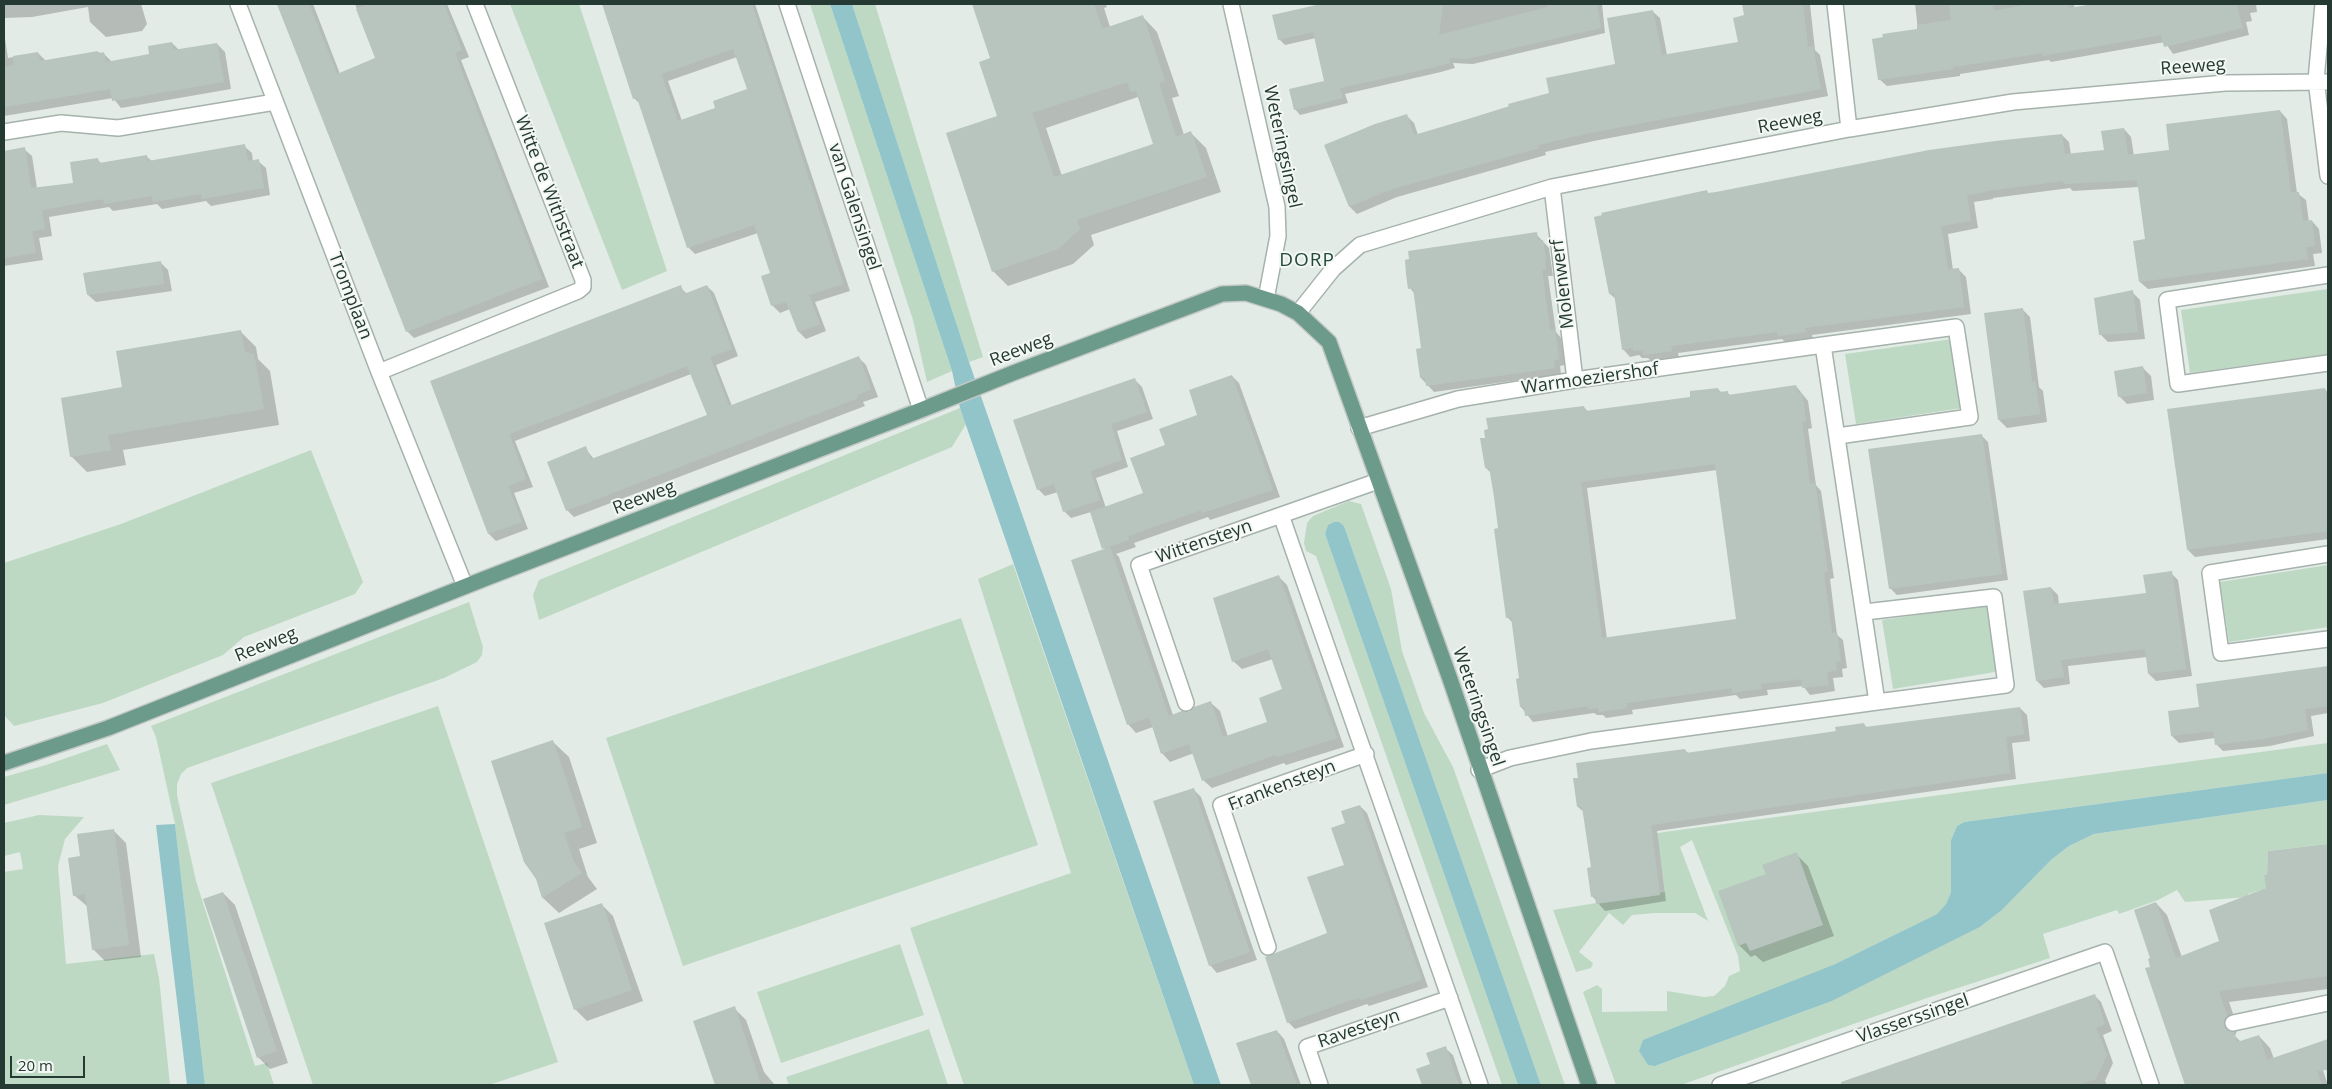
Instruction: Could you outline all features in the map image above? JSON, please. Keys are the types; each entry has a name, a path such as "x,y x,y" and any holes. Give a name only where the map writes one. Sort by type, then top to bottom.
{"main road":[{"name":"Reeweg","path":"4,763 108,728 465,586 979,386 1222,294 1246,293 1266,299 1298,313 1328,342"},
{"name":"Weteringsingel","path":"1328,342 1450,679 1479,770 1589,1085"}],"street":[{"name":"Tromplaan","path":"238,4 379,372 465,586"},
{"name":"Witte de Withstraat","path":"379,372 578,291 583,287 583,280 475,4"},
{"name":"van Galensingel","path":"788,4 921,410"},
{"name":"Weteringsingel","path":"1231,4 1277,206 1278,236 1266,299"},
{"path":"1836,4 1849,129"},
{"path":"2323,4 2322,81 2328,176"},
{"name":"Reeweg","path":"1298,313 1328,274 1360,245 1552,188 1849,129 2013,102 2158,87 2322,81"},
{"path":"4,132 61,123 118,128 275,102"},
{"name":"Molenwerf","path":"1552,188 1575,380"},
{"path":"2328,275 2167,300 2178,384 2328,363"},
{"name":"Warmoeziershof","path":"1359,428 1458,399 1575,380 1956,327 1970,417 1838,436"},
{"path":"1823,345 1865,612 1877,702"},
{"name":"Wittensteyn","path":"1186,703 1139,565 1378,481"},
{"path":"1281,515 1480,1085"},
{"path":"2328,554 2210,573 2221,653 2328,639"},
{"path":"1479,770 1510,758 1591,741 2006,685 1994,597 1865,612"},
{"name":"Frankensteyn","path":"1268,947 1221,805 1366,754"},
{"name":"Vlasserssingel","path":"1720,1085 2106,952 2151,1085"},
{"name":"Ravesteyn","path":"1320,1085 1307,1047 1450,998"},
{"path":"2233,1023 2328,1003"}],"green space":[{"path":"510,4 579,4 667,271 622,290"},
{"path":"810,4 830,4 952,371 927,382 913,320"},
{"path":"852,4 875,4 983,357 969,362"},
{"path":"2328,289 2328,354 2190,373 2181,310"},
{"path":"1952,339 1962,408 1856,424 1845,354"},
{"path":"960,408 966,424 952,447 539,620 533,595 539,580"},
{"path":"311,450 363,582 355,594 244,637 223,655 103,703 14,726 4,715 4,563 121,524"},
{"path":"1349,501 1361,504 1391,589 1402,651 1424,713 1453,767 1565,1085 1541,1085 1344,526 1328,526 1325,534 1518,1085 1502,1085 1316,556 1306,551 1304,543 1307,523 1313,516"},
{"path":"1013,564 1194,1085 964,1085 910,928 1071,873 978,579"},
{"path":"2328,565 2328,627 2229,642 2220,582"},
{"path":"469,602 483,647 482,655 477,662 444,678 187,768 181,774 177,784 177,795 196,881 255,1066 267,1063 274,1085 205,1085 175,824 156,737 151,726"},
{"path":"1991,604 2001,671 1893,689 1882,620"},
{"path":"961,618 1038,845 683,966 606,738"},
{"path":"438,706 558,1062 489,1085 313,1085 211,783"},
{"path":"2328,743 2328,773 1964,822 1957,826 1951,840 1951,892 1946,904 1937,914 1833,965 1655,1066 1832,1001 1980,927 2002,910 2051,860 2069,846 2094,834 2328,800 2328,844 2268,851 2267,875 2264,876 2267,888 2248,894 2248,897 2185,902 2177,890 2158,900 2119,914 2117,910 2043,934 2050,958 1927,998 1681,1085 1616,1085 1583,992 1597,985 1602,989 1602,1012 1667,1011 1667,991 1704,997 1714,996 1725,986 1729,976 1740,971 1738,956 1692,840 1680,847 1708,921 1695,913 1655,913 1632,915 1623,925 1609,913 1579,952 1593,963 1591,968 1576,972 1553,910 1665,892 1657,833"},
{"path":"107,744 120,770 4,805 4,777"},
{"path":"39,815 84,817 65,839 58,866 66,964 154,954 159,978 170,1085 4,1085 4,872 23,869 20,852 4,856 4,823"},
{"path":"900,944 924,1015 781,1063 757,992"},
{"path":"929,1029 948,1085 789,1085 786,1077"}],"water":[{"path":"830,4 852,4 969,362 1221,1085 1194,1085 960,408 952,371"},
{"path":"1339,522 1344,526 1541,1085 1518,1085 1325,534 1328,525"},
{"path":"2328,773 2328,800 2094,834 2069,846 2051,860 2002,910 1980,927 1832,1001 1655,1066 1648,1065 1639,1051 1643,1040 1833,965 1937,914 1946,904 1951,892 1951,840 1957,826 1964,822"},
{"path":"175,824 205,1085 187,1085 156,825"}],"building":[{"path":"277,4 309,4 337,74 375,58 356,9 368,4 444,4 462,50 455,53 542,279 406,332"},
{"path":"602,4 752,4 843,284 809,295 820,324 798,332 786,302 771,306 761,276 770,273 754,225 687,248 637,98 633,99","holes":["733,49 747,89 713,101 715,108 678,121 661,74"]},
{"path":"972,4 1094,4 1102,29 1143,15 1165,81 1159,83 1176,137 1191,131 1207,177 1077,220 1080,229 1058,249 992,272 946,133 997,116 979,62 990,58","holes":["1127,82 1131,92 1136,91 1153,144 1054,177 1032,113"]},
{"path":"1321,4 1443,4 1439,35 1548,7 1547,4 1597,4 1601,28 1466,59 1449,58 1450,63 1340,88 1343,98 1294,110 1289,89 1324,81 1313,32 1278,40 1272,15"},
{"path":"1742,4 1803,4 1808,47 1813,46 1821,89 1585,134 1538,145 1539,148 1389,190 1349,207 1324,145 1375,124 1407,114 1414,135 1509,107 1508,104 1549,93 1546,78 1615,64 1607,18 1653,10 1662,55 1738,42 1733,18 1744,15"},
{"path":"1949,4 1992,4 1994,11 2029,4 2068,4 2069,8 2093,4 2236,4 2243,28 2164,47 2161,35 2042,56 2042,53 1878,80 1872,39 1883,37 1882,34 1917,29 1917,25 1951,20"},
{"path":"172,42 173,50 217,43 224,82 112,101 110,89 4,107 4,67 14,65 13,56 38,52 40,61 98,51 96,54 104,52 106,62 149,54 148,46"},
{"path":"2280,110 2291,192 2299,192 2303,221 2312,220 2315,246 2306,247 2308,259 2139,282 2133,241 2145,239 2137,180 2064,184 2063,181 1986,191 1967,195 1971,221 1941,226 1948,269 1959,268 1964,307 1805,328 1806,332 1778,336 1777,332 1671,346 1672,351 1643,355 1643,350 1633,351 1633,348 1622,350 1614,293 1609,294 1594,217 1602,215 1601,213 1707,190 1708,193 1716,192 1929,150 1995,141 2062,134 2065,154 2104,150 2101,131 2124,128 2128,155 2169,150 2166,124"},
{"path":"245,144 248,161 259,159 264,188 202,199 201,194 153,202 152,196 104,204 103,199 42,210 45,229 32,231 36,253 4,258 4,151 25,147 31,188 73,183 70,162 98,158 99,163 147,155 148,161"},
{"path":"1537,232 1538,240 1543,240 1546,269 1542,270 1550,330 1555,330 1559,359 1554,360 1555,368 1426,386 1425,378 1420,378 1416,349 1421,348 1413,288 1408,289 1406,274 1405,260 1409,259 1408,251"},
{"path":"161,261 164,284 87,295 83,273"},
{"path":"681,285 684,294 707,285 719,315 732,349 710,357 729,406 859,356 871,389 857,395 858,398 566,511 547,462 586,446 591,459 707,415 687,366 509,434 526,479 508,486 522,522 488,534 430,381"},
{"path":"2133,290 2138,332 2099,335 2094,298"},
{"path":"2023,308 2032,382 2035,381 2040,414 1998,420 1984,313"},
{"path":"241,330 245,352 254,354 264,409 108,435 111,450 70,457 61,398 122,387 116,351"},
{"path":"2143,366 2147,393 2118,397 2114,371"},
{"path":"1232,375 1273,490 1202,513 1201,510 1128,536 1129,540 1102,549 1090,512 1143,493 1130,458 1165,445 1159,429 1197,415 1189,390"},
{"path":"1135,378 1147,412 1111,424 1122,460 1090,471 1100,500 1063,512 1054,484 1037,490 1013,420"},
{"path":"1796,385 1798,393 1802,393 1806,421 1802,422 1810,484 1815,483 1828,572 1824,573 1832,633 1837,632 1841,662 1836,662 1837,670 1827,672 1829,685 1802,688 1801,679 1761,684 1762,689 1732,693 1732,688 1626,703 1627,708 1599,712 1598,708 1589,709 1588,706 1525,716 1524,707 1520,707 1516,679 1519,678 1511,617 1506,618 1494,529 1498,528 1494,497 1489,467 1485,468 1480,438 1485,438 1484,430 1488,429 1486,418 1584,406 1585,411 1690,397 1690,391 1718,388 1719,392 1728,391 1728,395","holes":["1715,464 1736,619 1602,638 1581,482"]},
{"path":"2325,388 2328,410 2328,531 2187,550 2167,409"},
{"path":"1982,434 2002,574 1889,589 1868,449"},
{"path":"1110,547 1169,716 1182,711 1189,712 1194,707 1211,701 1223,737 1267,722 1259,698 1282,689 1268,649 1232,662 1213,598 1279,575 1337,738 1277,757 1275,755 1202,781 1189,744 1161,754 1149,717 1127,725 1071,560"},
{"path":"2172,571 2186,669 2148,674 2145,649 2061,660 2064,677 2036,681 2023,591 2051,587 2054,604 2146,593 2143,575"},
{"path":"2328,666 2328,706 2305,709 2308,730 2263,739 2215,745 2213,731 2171,736 2168,711 2199,707 2196,684"},
{"path":"2020,707 2024,734 2006,737 2010,773 1651,825 1660,895 1596,904 1595,896 1591,897 1587,868 1591,867 1582,807 1577,807 1573,778 1578,778 1576,763 1685,749 1686,753 1836,731 1835,727 1864,723 1865,727"},
{"path":"553,740 582,827 564,833 573,860 582,873 542,898 536,879 524,862 491,761"},
{"path":"1194,788 1250,952 1209,966 1153,801"},
{"path":"1360,805 1422,980 1361,1000 1360,997 1287,1023 1265,957 1327,933 1307,877 1344,865 1331,828 1345,823 1341,811"},
{"path":"114,829 129,945 92,950 85,894 73,896 68,858 80,856 77,834"},
{"path":"2328,844 2328,976 2219,991 2227,1016 2224,1021 2226,1029 2233,1032 2237,1042 2259,1035 2267,1060 2328,1039 2328,1070 2317,1071 2322,1085 2185,1085 2145,968 2150,967 2148,959 2150,958 2134,910 2156,902 2176,958 2219,941 2209,910 2266,888 2264,875 2267,875 2268,851"},
{"path":"1797,852 1823,925 1750,951 1746,943 1738,946 1718,891 1766,874 1762,865"},
{"path":"223,892 277,1051 257,1058 203,899"},
{"path":"602,903 632,990 574,1010 544,923"},
{"path":"2095,994 2105,1024 2096,1028 2107,1055 2096,1079 2078,1085 1842,1085 1841,1082"},
{"path":"735,1006 761,1085 715,1085 693,1021"},
{"path":"1277,1030 1297,1085 1251,1085 1236,1043"},
{"path":"1446,1046 1459,1085 1422,1085 1416,1069 1430,1064 1426,1053"}],"district":[{"name":"DORP","path":"1307,261"}]}
